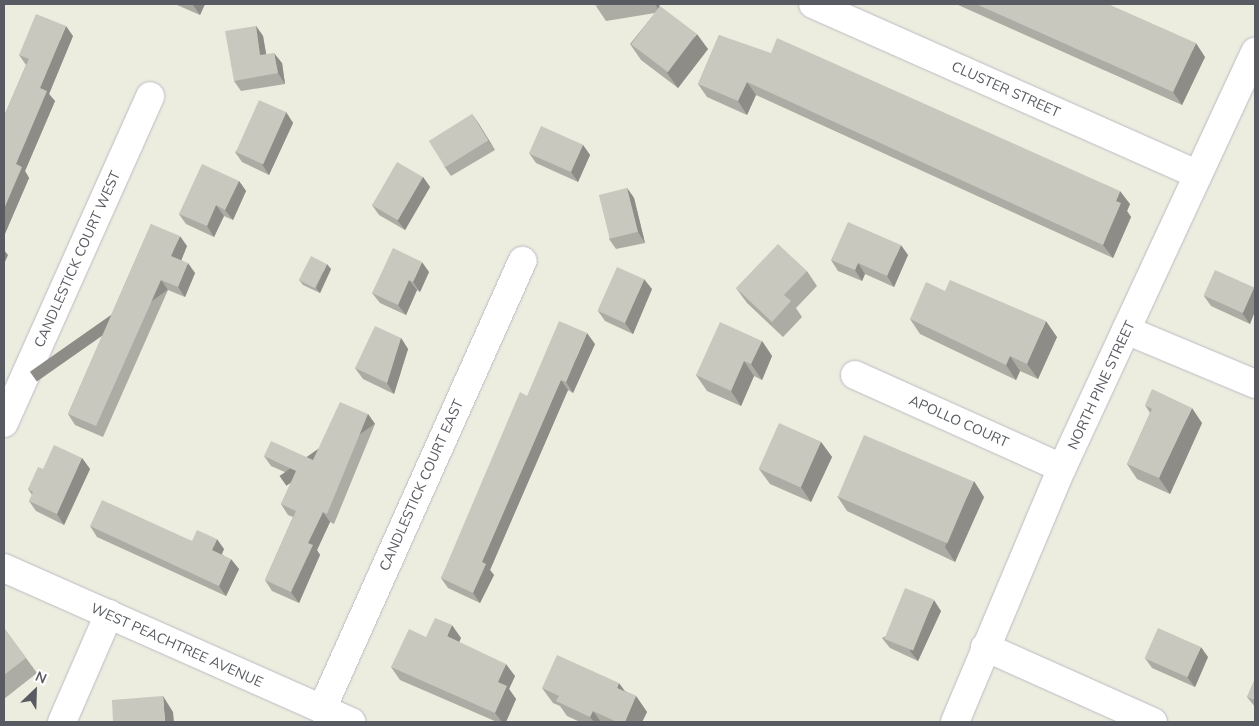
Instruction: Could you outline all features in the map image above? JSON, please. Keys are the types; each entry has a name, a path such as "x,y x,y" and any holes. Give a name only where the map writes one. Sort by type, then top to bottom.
{"street":[{"name":"CLUSTER STREET","path":"813,4 1198,175"},
{"name":"NORTH PINE STREET","path":"955,722 1062,468 1255,52"},
{"name":"CANDLESTICK COURT WEST","path":"4,423 150,96"},
{"name":"CANDLESTICK COURT EAST","path":"322,709 522,261"},
{"path":"1126,330 1255,384"},
{"name":"APOLLO COURT","path":"855,375 1062,468"},
{"name":"WEST PEACHTREE AVENUE","path":"4,568 351,722"},
{"path":"62,722 109,614"},
{"path":"985,647 1153,722"}],"building":[{"path":"976,4 1108,4 1196,43 1173,92"},
{"path":"660,6 697,34 668,72 631,44"},
{"path":"36,14 66,26 40,88 47,91 16,164 22,167 4,209 4,116 29,59 19,55"},
{"path":"256,26 260,55 274,53 278,73 234,81 225,31"},
{"path":"719,35 771,53 777,38 1120,191 1116,201 1121,203 1103,245 747,82 738,101 698,84"},
{"path":"259,100 286,112 263,164 236,152"},
{"path":"472,114 488,140 445,167 429,141"},
{"path":"541,126 583,145 571,172 529,153"},
{"path":"397,162 423,177 398,220 372,205"},
{"path":"202,164 239,181 225,210 216,205 207,226 179,214"},
{"path":"627,188 638,232 610,239 599,195"},
{"path":"848,222 901,245 887,276 858,263 855,270 831,260"},
{"path":"151,224 180,236 171,256 188,263 178,287 161,280 96,426 68,414"},
{"path":"778,244 807,271 784,295 791,301 772,322 736,288"},
{"path":"393,248 422,262 413,282 409,280 398,305 372,293"},
{"path":"311,256 327,264 315,288 299,280"},
{"path":"617,267 644,279 625,323 597,311"},
{"path":"1215,270 1254,287 1243,313 1204,296"},
{"path":"950,280 1046,321 1027,364 1010,356 1006,365 910,319 926,282 945,291"},
{"path":"559,321 587,333 566,382 561,380 482,562 486,564 473,593 441,578 520,392 527,396"},
{"path":"720,322 762,341 751,364 744,361 731,391 696,375"},
{"path":"375,326 401,338 387,383 355,368"},
{"path":"1152,389 1192,408 1159,478 1127,464 1152,409 1145,405"},
{"path":"340,402 368,414 327,514 323,512 308,543 313,545 291,592 265,580 296,511 281,504 296,471 264,456 271,441 313,460"},
{"path":"779,423 821,442 801,487 759,469"},
{"path":"864,435 974,481 947,543 838,497"},
{"path":"54,445 82,458 57,514 29,501 33,492 28,489 38,467 43,469"},
{"path":"102,500 192,541 197,530 217,539 212,550 231,559 219,586 90,526"},
{"path":"905,588 934,600 913,651 884,639"},
{"path":"435,618 452,625 447,636 506,664 498,682 507,686 495,713 391,667 409,629 426,637"},
{"path":"4,628 26,658 4,675"},
{"path":"1158,628 1201,647 1188,677 1145,658"},
{"path":"557,655 619,683 617,688 636,696 625,722 617,722 593,711 590,717 556,701 559,696 542,688"},
{"path":"1255,679 1255,700 1247,697"},
{"path":"163,696 165,722 113,722 112,700"}]}
